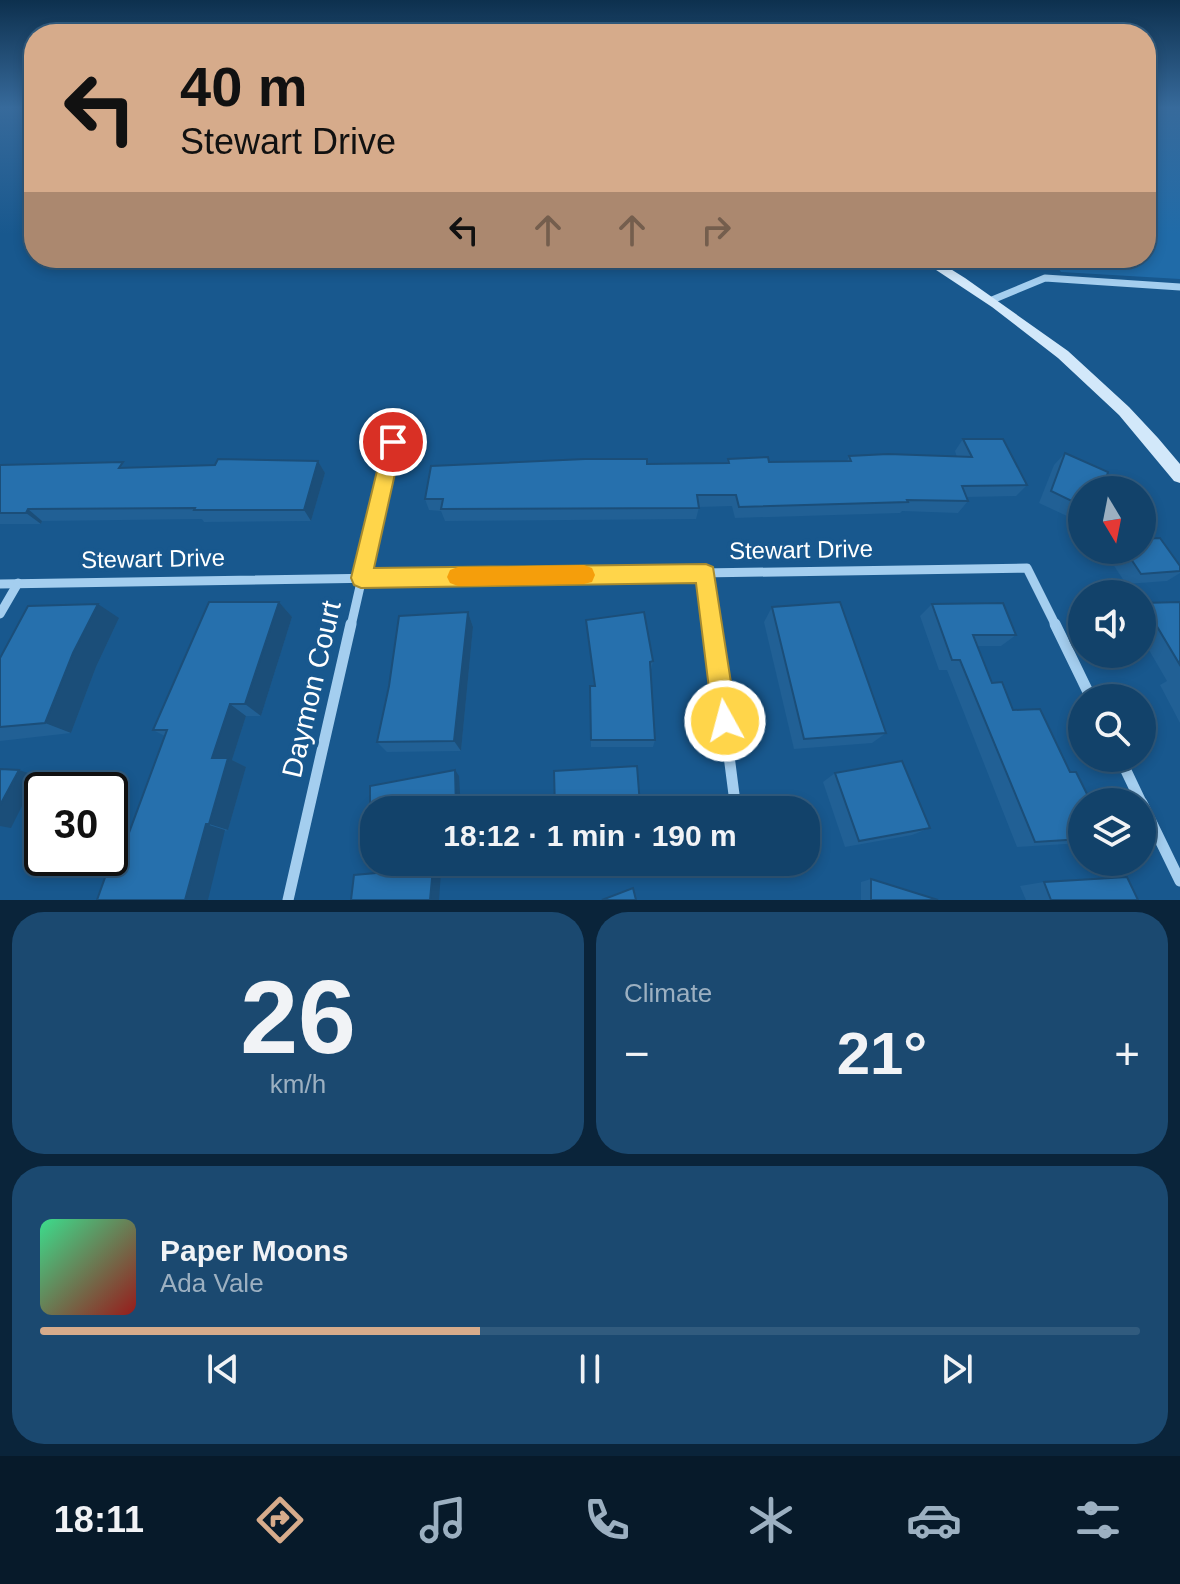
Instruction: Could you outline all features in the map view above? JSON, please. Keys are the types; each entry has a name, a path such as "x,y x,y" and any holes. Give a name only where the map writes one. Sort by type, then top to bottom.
{"main road":[{"path":"940,268 1035,329 1093,379 1157,445 1180,476"}],"street":[{"path":"992,300 1045,278 1180,287"},
{"name":"Daymon Court","path":"288,900 393,442"},
{"name":"Stewart Drive","path":"0,584 1027,568 1084,684"},
{"path":"706,573 734,796"},
{"path":"0,614 18,583"},
{"path":"1156,832 1180,881"}],"shaded area":[{"path":"1156,150 1180,150 1180,279 1061,272 1058,268 1156,268"}],"building":[{"path":"963,439 1003,439 1027,485 962,486 968,501 907,500 739,507 736,495 697,495 699,508 441,509 443,499 425,499 431,466 585,459 647,459 647,464 729,463 728,459 768,457 769,462 851,461 849,456 888,454 972,457"},
{"path":"1065,453 1108,472 1107,476 1068,476 1068,499 1051,491"},
{"path":"218,459 318,461 304,510 28,509 26,513 0,513 0,465 123,462 119,468 215,465"},
{"path":"1156,538 1160,538 1180,566 1180,571 1141,574 1134,564 1156,564"},
{"path":"209,602 279,602 245,704 230,704 212,758 228,758 185,900 97,900 106,876 128,876 128,835 167,730 153,730"},
{"path":"840,602 886,733 804,739 772,607"},
{"path":"1180,602 1180,665 1156,625 1156,603"},
{"path":"1003,603 1016,635 973,635 992,683 1002,682 1013,710 1040,709 1068,772 1076,772 1084,788 1068,788 1068,840 1035,842 960,660 952,660 932,604"},
{"path":"98,604 73,653 45,723 0,727 0,658 28,606"},
{"path":"468,612 454,741 377,742 399,616"},
{"path":"644,612 653,661 650,662 655,740 591,740 590,686 595,686 586,620"},
{"path":"902,761 930,828 859,841 835,773"},
{"path":"637,766 639,796 555,796 554,771"},
{"path":"0,769 19,770 0,805"},
{"path":"455,770 456,796 370,796 370,786"},
{"path":"354,875 432,876 430,900 351,900"},
{"path":"1127,877 1138,900 1051,900 1044,882"},
{"path":"871,879 938,900 871,900"},
{"path":"633,888 636,900 602,900"}],"slow traffic":[{"path":"458,577 584,575"}],"route":[{"path":"393,442 361,578 706,573 725,721"}]}
